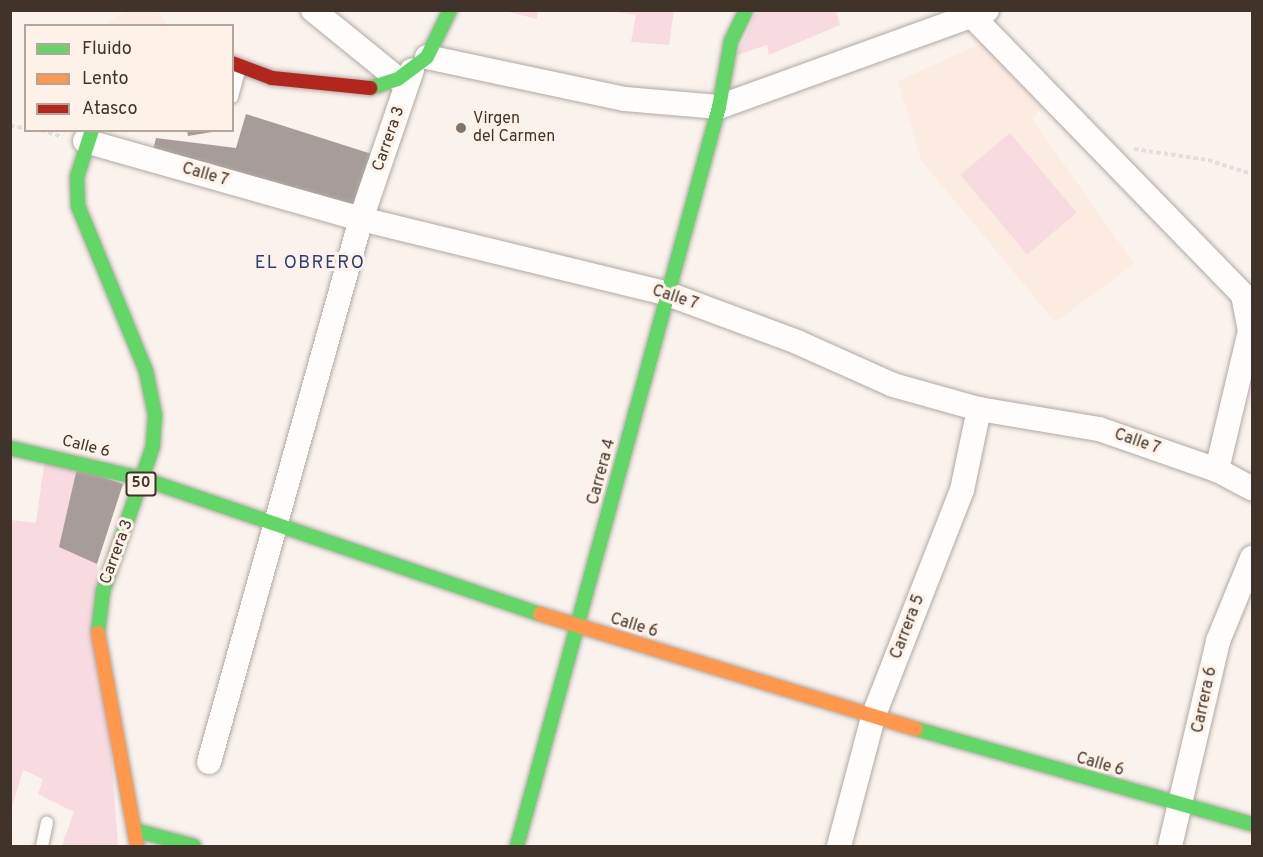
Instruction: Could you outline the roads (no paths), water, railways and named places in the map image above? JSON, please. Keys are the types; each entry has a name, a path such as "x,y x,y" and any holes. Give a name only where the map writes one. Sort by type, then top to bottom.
{"main road":[{"name":"Carrera 3","path":"237,63 272,78 332,88 370,88 413,69 450,10"},
{"name":"Carrera 4","path":"517,846 720,107 731,41 746,10"},
{"name":"Carrera 3","path":"88,136 78,206 146,371 155,415 153,446 103,591 97,644 145,840"},
{"name":"Calle 6","path":"10,448 143,479 577,626 873,717 1252,824"},
{"path":"145,840 194,846"}],"street":[{"path":"313,10 413,69 625,99 720,107 981,15 1092,140 1243,295 1250,331 1217,470"},
{"name":"Carrera 3","path":"209,762 277,526 361,219 413,69"},
{"name":"Calle 7","path":"88,136 361,219 668,294 797,342 893,385 979,409 1099,429 1217,470 1252,489"},
{"name":"Carrera 5","path":"839,846 873,717 962,490 979,409"},
{"name":"Carrera 6","path":"1170,846 1182,805 1218,641 1252,558"}],"lane":[{"path":"234,83 237,63"},
{"path":"42,846 47,823"}],"place":[{"name":"Virgen del Carmen","path":"461,128"}],"district":[{"name":"EL OBRERO","path":"310,264"}]}
